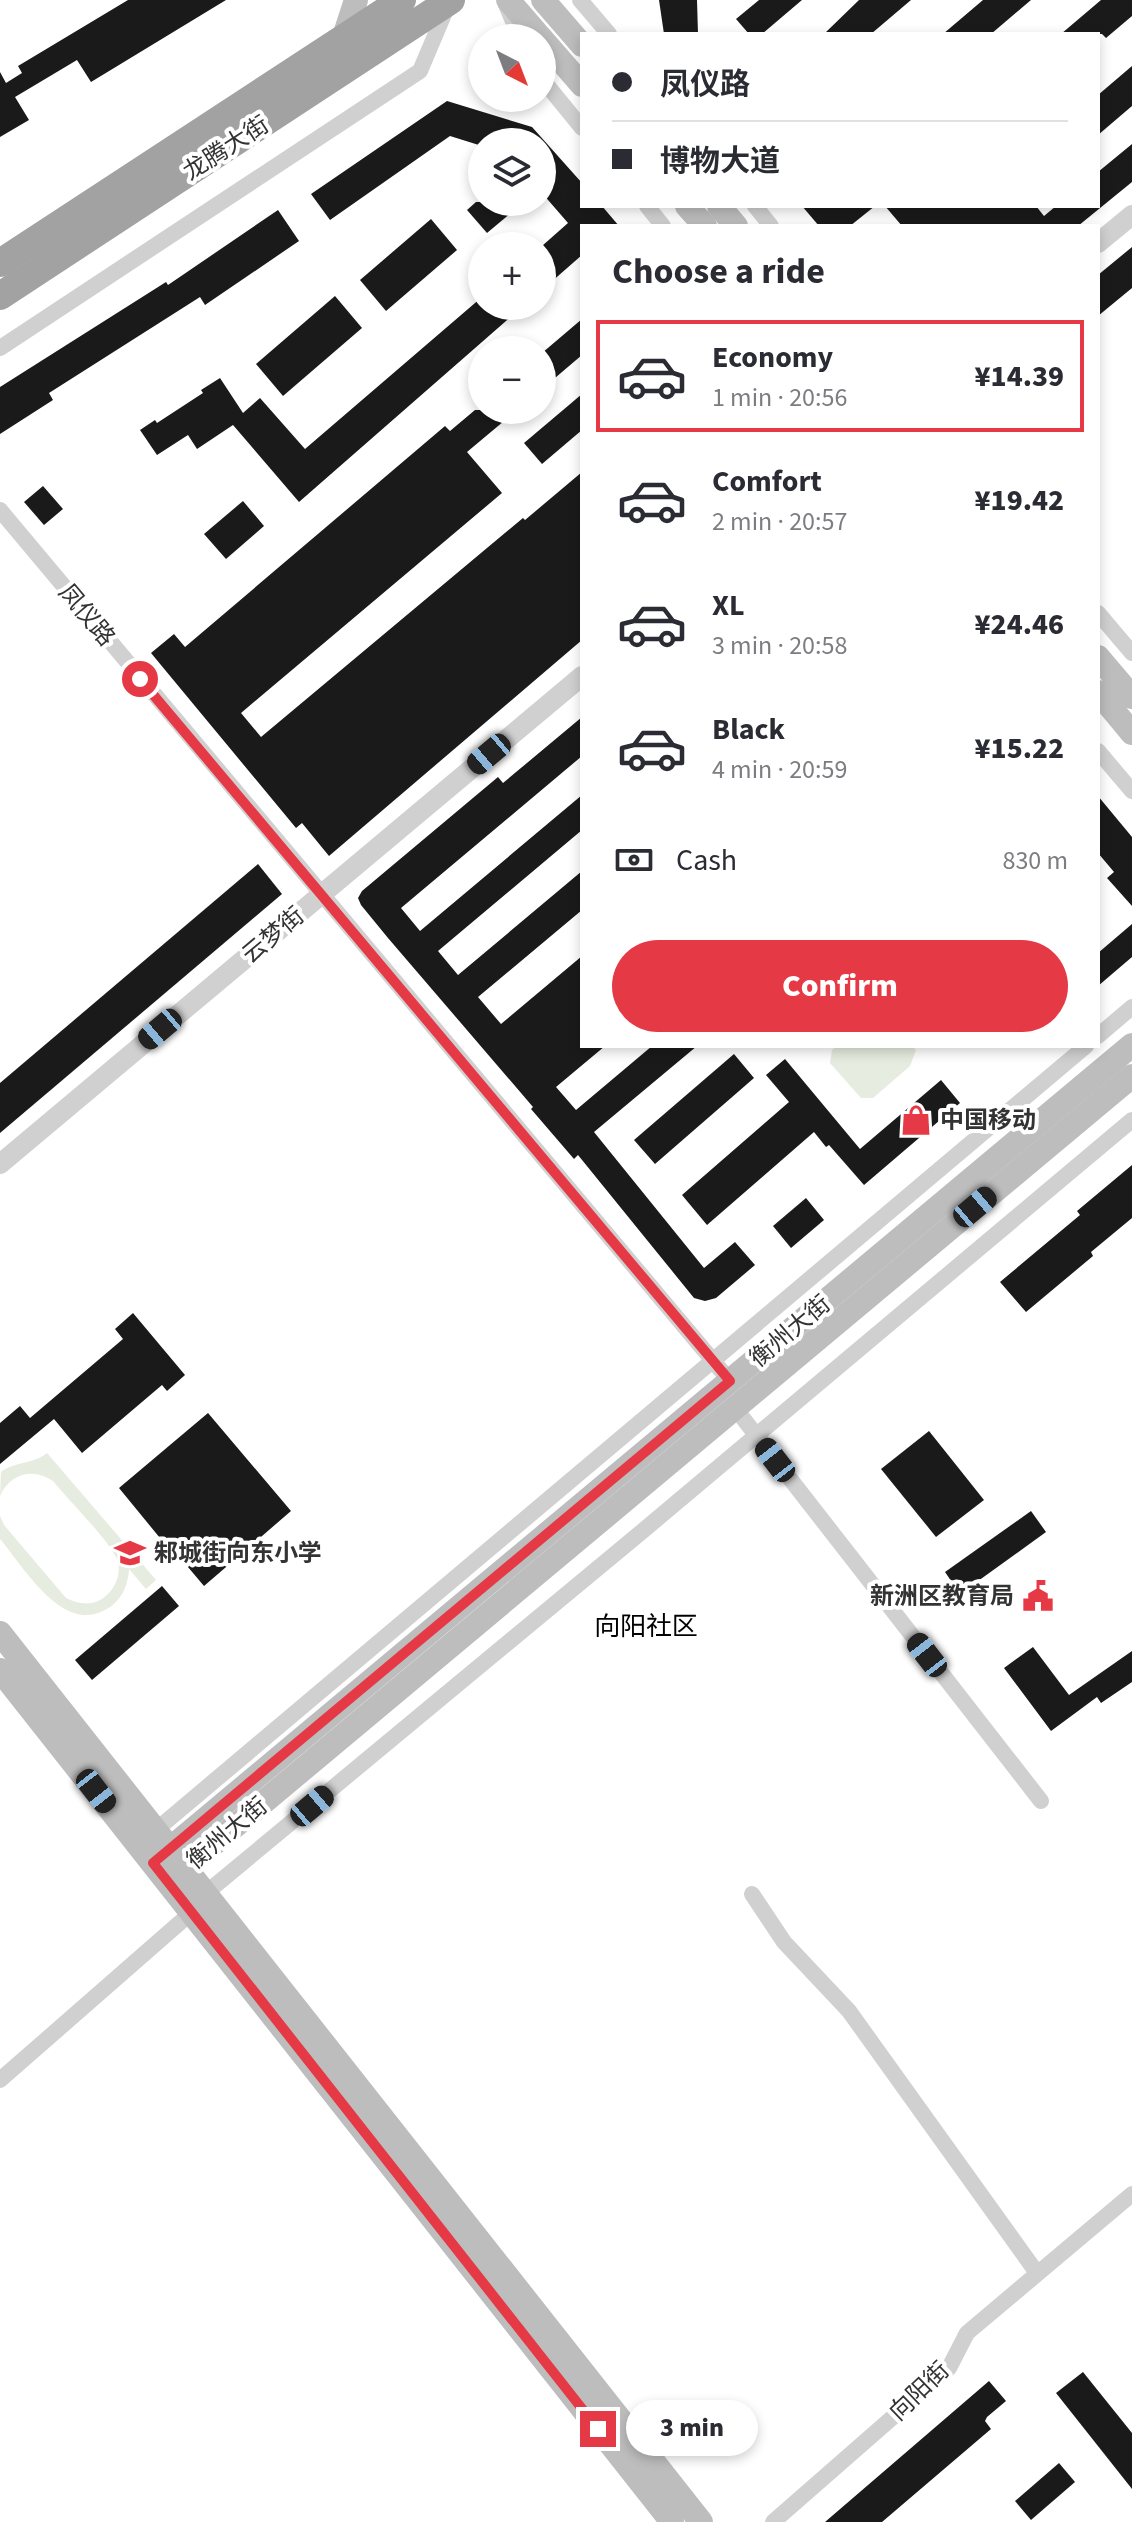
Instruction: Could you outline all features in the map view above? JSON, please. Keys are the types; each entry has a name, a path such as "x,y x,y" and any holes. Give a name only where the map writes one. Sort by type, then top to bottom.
{"highway":[{"name":"龙腾大街","path":"0,263 402,0"},
{"name":"龙腾大街","path":"0,296 450,0"}],"main road":[{"path":"343,40 356,0"},
{"path":"506,0 528,24"},
{"path":"543,0 580,43"},
{"path":"556,56 580,83"},
{"path":"689,208 703,224"},
{"path":"721,208 734,224"},
{"path":"1100,659 1132,697"},
{"path":"1100,694 1132,733"},
{"name":"衡州大街","path":"167,1858 1132,1045"},
{"name":"衡州大街","path":"167,1858 735,1408 1132,1076"},
{"path":"0,1633 199,1903 672,2522"},
{"path":"0,1670 167,1858"},
{"path":"199,1903 701,2522"}],"street":[{"path":"0,348 420,71 450,0"},
{"path":"506,0 515,24"},
{"path":"580,0 607,32"},
{"path":"556,96 580,126"},
{"path":"649,208 661,224"},
{"path":"757,208 769,224"},
{"path":"1100,241 1132,215"},
{"name":"凤仪路","path":"0,510 730,1381"},
{"path":"1100,615 1132,653"},
{"name":"云梦街","path":"0,1164 580,678"},
{"path":"1100,753 1132,791"},
{"path":"1100,1034 1132,1007"},
{"path":"167,1858 713,1361 1084,1048"},
{"path":"0,2080 199,1903 1132,1120"},
{"path":"735,1408 1041,1801"},
{"path":"752,1894 784,1942 849,2011 1037,2273"},
{"name":"向阳街","path":"773,2522 949,2368 967,2333 1132,2194"}],"shaded area":[{"path":"832,1050 916,1050 910,1066 873,1098 861,1098 830,1063"},
{"path":"47,1453 156,1580 146,1589 129,1569 123,1593 111,1607 89,1615 74,1613 45,1594 0,1539 0,1516 4,1525 70,1600 93,1603 107,1595 115,1585 119,1567 115,1555 54,1482 39,1475 23,1475 10,1482 0,1496 1,1472"}],"building":[{"path":"128,0 226,0 91,82 77,60 15,97 29,120 0,137 0,72 6,83 22,73 18,66"},
{"path":"659,0 697,0 698,32 664,32"},
{"path":"759,0 802,0 764,32 747,32 736,19"},
{"path":"859,0 911,0 873,32 826,32"},
{"path":"983,0 1031,0 993,32 945,32"},
{"path":"1101,0 1132,0 1132,16 1106,38 1100,32 1063,32"},
{"path":"1132,66 1132,106 1100,133 1100,93"},
{"path":"447,101 468,107 468,112 483,112 533,128 468,128 468,142 450,136 330,220 311,194"},
{"path":"1132,144 1132,182 1080,224 900,224 887,208 1038,208 1044,216 1054,208 1100,208 1100,170"},
{"path":"556,154 580,181 580,208 604,208 617,224 580,224 580,257 556,278 556,234 568,223 556,209"},
{"path":"804,208 872,208 852,224 817,224"},
{"path":"278,210 299,241 205,305 200,297 49,393 53,400 0,434 0,387 166,282 168,285"},
{"path":"472,216 507,216 488,232"},
{"path":"431,219 457,250 386,311 360,280"},
{"path":"1132,247 1132,288 1100,314 1100,273"},
{"path":"335,296 362,328 283,396 256,364"},
{"path":"468,309 468,320 507,320 489,336 468,336 468,354 299,502 233,425 197,449 188,435 157,455 140,430 155,420 157,423 220,378 243,413 260,398 305,449"},
{"path":"580,321 580,357 556,377 556,341"},
{"path":"580,396 580,432 542,464 524,443 546,424 556,424 556,416"},
{"path":"468,416 468,424 500,424 467,452 502,493 241,713 261,737 580,474 580,642 329,856 302,823 296,828 151,653 174,634 185,647 445,426 450,431"},
{"path":"43,486 63,509 44,525 24,502"},
{"path":"243,501 264,526 226,559 204,534"},
{"path":"580,719 580,758 401,908 420,931 580,797 580,832 438,951 458,975 580,873 580,912 478,997 501,1024 580,958 580,1048 603,1048 556,1087 576,1110 650,1048 695,1048 594,1132 704,1268 735,1242 755,1265 716,1298 705,1301 694,1298 578,1155 574,1159 531,1109 533,1107 388,938 358,898 362,891 498,777 503,783"},
{"path":"1100,798 1132,837 1132,906 1107,878 1114,872 1100,855"},
{"path":"258,864 282,894 0,1133 0,1083"},
{"path":"1132,924 1132,957 1100,984 1100,951"},
{"path":"734,1054 754,1078 655,1164 634,1140"},
{"path":"785,1059 860,1149 941,1080 960,1103 864,1185 814,1132 707,1225 682,1195 789,1102 766,1075"},
{"path":"1132,1165 1132,1218 1091,1252 1093,1256 1026,1312 1000,1282 1080,1215 1077,1211"},
{"path":"806,1198 824,1220 791,1248 773,1226"},
{"path":"133,1313 185,1375 167,1391 162,1385 82,1453 54,1419 0,1464 0,1423 20,1406 30,1418 123,1339 115,1329"},
{"path":"208,1413 291,1511 204,1586 119,1488"},
{"path":"929,1431 984,1500 936,1537 881,1469"},
{"path":"1031,1511 1046,1532 960,1594 945,1572"},
{"path":"162,1586 179,1606 92,1680 75,1660"},
{"path":"1033,1647 1069,1695 1132,1651 1132,1682 1101,1703 1097,1697 1051,1731 1004,1668"},
{"path":"1083,2372 1132,2433 1132,2489 1056,2393"},
{"path":"989,2381 1006,2401 987,2417 985,2421 991,2429 882,2522 825,2522"},
{"path":"1059,2463 1075,2482 1031,2520 1015,2501"}],"place":[{"name":"中国移动","path":"916,1120"},
{"name":"邾城街向东小学","path":"130,1553"},
{"name":"新洲区教育局","path":"1038,1596"}],"district":[{"name":"向阳社区","path":"646,1626"}],"route":[{"path":"140,679 730,1381 153,1863 598,2429"}]}
